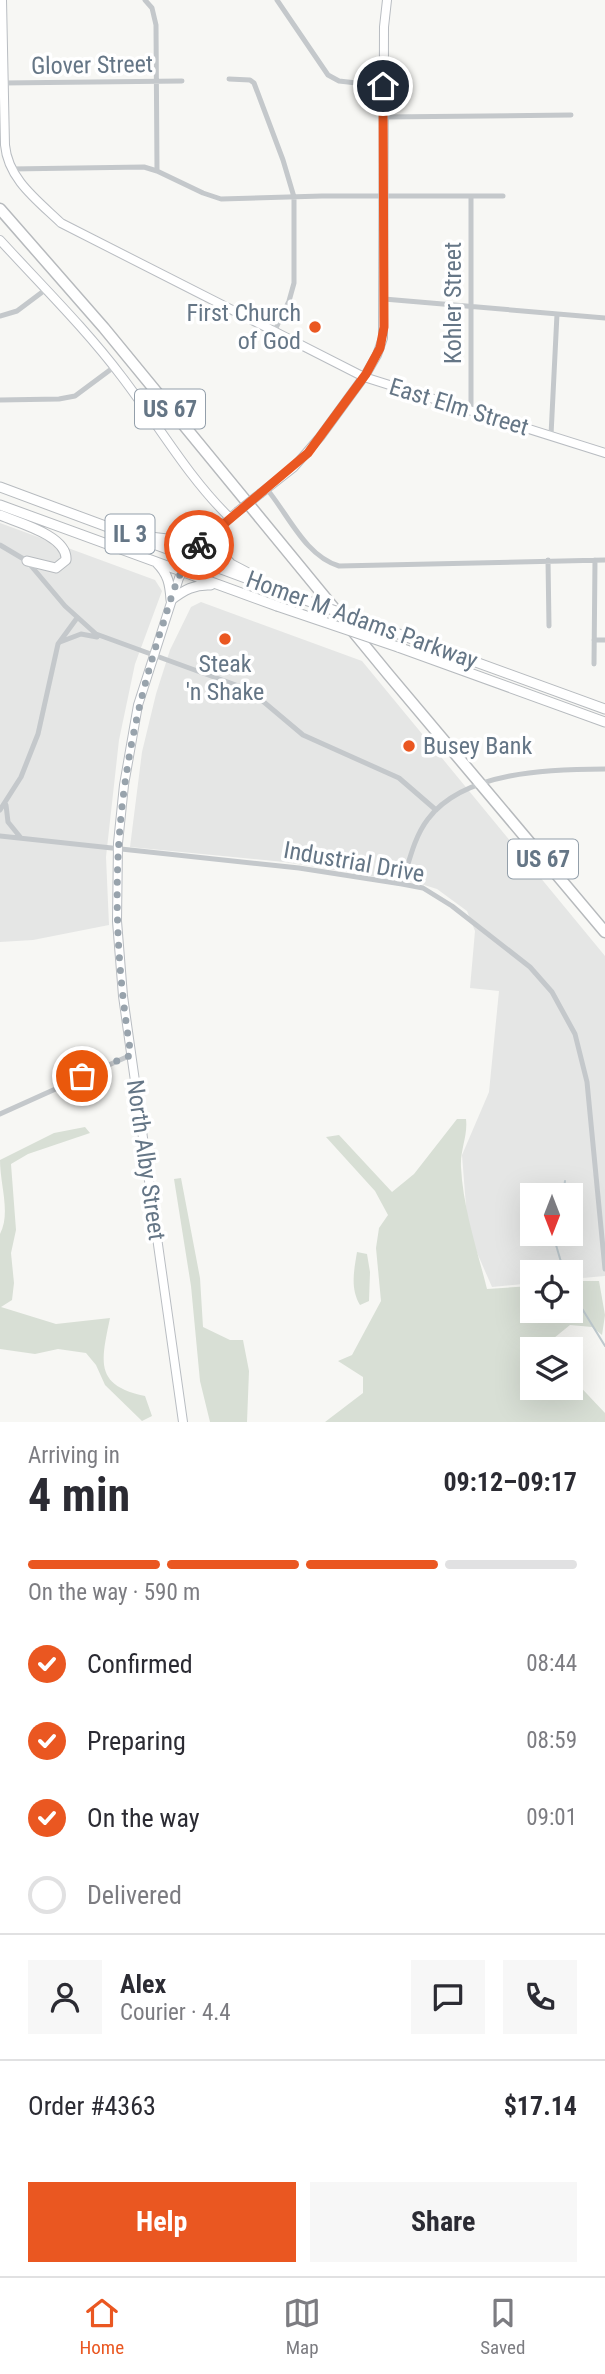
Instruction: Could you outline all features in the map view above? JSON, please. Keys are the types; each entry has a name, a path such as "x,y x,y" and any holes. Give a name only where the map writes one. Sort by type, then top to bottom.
{"highway":[{"name":"US 67","path":"0,198 42,251 43,257"},
{"name":"US 67","path":"0,209 43,257 605,932"}],"main road":[{"name":"Homer M Adams Parkway","path":"0,487 605,709"},
{"name":"Homer M Adams Parkway","path":"0,505 605,722"},
{"path":"0,515 49,536 65,550 64,563 56,568 27,561"},
{"path":"131,534 176,540 219,526 217,549 222,557 285,592"},
{"path":"156,561 166,572 172,600"},
{"path":"172,600 184,590 201,584 221,585"}],"street":[{"name":"East Elm Street","path":"2,0 5,145 11,169 24,188 68,228 364,377 605,453"},
{"path":"146,0 152,8 156,25 157,171"},
{"path":"277,0 328,75 340,81 383,86"},
{"name":"North Alby Street","path":"183,1422 119,955 117,850 128,754 153,655 182,570 204,540 219,526 308,453 364,377 383,338 383,86 387,0"},
{"path":"229,79 245,79 254,83 294,197 294,283 289,301 274,332"},
{"name":"Glover Street","path":"3,83 182,81"},
{"path":"383,117 571,115"},
{"path":"11,169 144,167 213,197 234,199 503,196"},
{"name":"Kohler Street","path":"471,196 471,410"},
{"path":"0,240 114,367 212,500 234,515"},
{"path":"0,316 18,311 45,290"},
{"path":"384,299 605,318"},
{"path":"551,435 557,314"},
{"path":"0,400 59,399 75,396 114,367"},
{"path":"264,490 310,547 325,560 339,566 605,559"},
{"path":"0,545 27,561 76,618 103,638"},
{"path":"548,560 549,626"},
{"path":"594,560 594,664"},
{"path":"0,810 21,777 38,734 54,656 76,618"},
{"path":"60,642 80,634 103,638 244,688 303,735 399,778 436,810"},
{"path":"594,640 605,640"},
{"path":"402,884 418,836 436,810 452,797 481,785 538,770 605,769"},
{"path":"6,803 8,822 22,838"},
{"name":"Industrial Drive","path":"0,836 299,868 430,891 518,956 545,984 568,1018 580,1049 587,1082 605,1269"},
{"path":"0,1114 131,1055"}],"shaded area":[{"path":"0,523 155,580 162,591 135,664 119,740 106,857 109,925 33,940 0,942"},
{"path":"201,602 362,661 605,956 605,1276 583,1278 583,1260 520,1260 520,1284 492,1287 468,1232 462,1155 489,1092 499,991 470,988 475,931 467,911 437,889 421,884 284,862 130,847 142,752 170,650 191,607"},
{"path":"457,1119 466,1119 461,1161 462,1182 487,1289 520,1287 520,1323 583,1323 583,1281 599,1281 605,1315 602,1335 592,1327 570,1325 555,1337 520,1337 520,1400 583,1400 583,1390 605,1413 605,1422 325,1422 363,1393 363,1377 338,1361 352,1355 381,1301 376,1248 379,1228 388,1215 375,1191 326,1137 339,1135 392,1192 414,1174"},
{"path":"85,1127 90,1133 28,1154 11,1164 16,1230 11,1253 14,1283 12,1300 1,1307 56,1324 110,1318 104,1347 105,1369 109,1378 117,1385 145,1396 152,1416 142,1421 105,1385 96,1365 86,1353 58,1349 35,1354 0,1349 0,1234 5,1208 0,1160 54,1133"},
{"path":"181,1178 200,1278 203,1327 230,1340 243,1340 249,1371 247,1422 210,1422 200,1381 191,1286 174,1179"},
{"path":"357,1252 367,1254 370,1272 369,1301 360,1305 354,1286"}],"waterway":[{"path":"556,1246 560,1260"},
{"path":"583,1310 605,1346"}],"way so far":[{"path":"82,1076 131,1055 117,921 117,850 124,785 145,677 182,570 199,545"}],"place":[{"name":"First Church of God","path":"315,327"},
{"name":"Steak 'n Shake","path":"225,639"},
{"name":"Busey Bank","path":"409,746"}],"route":[{"path":"199,545 308,453 364,377 380,348 384,327 383,86"}]}
